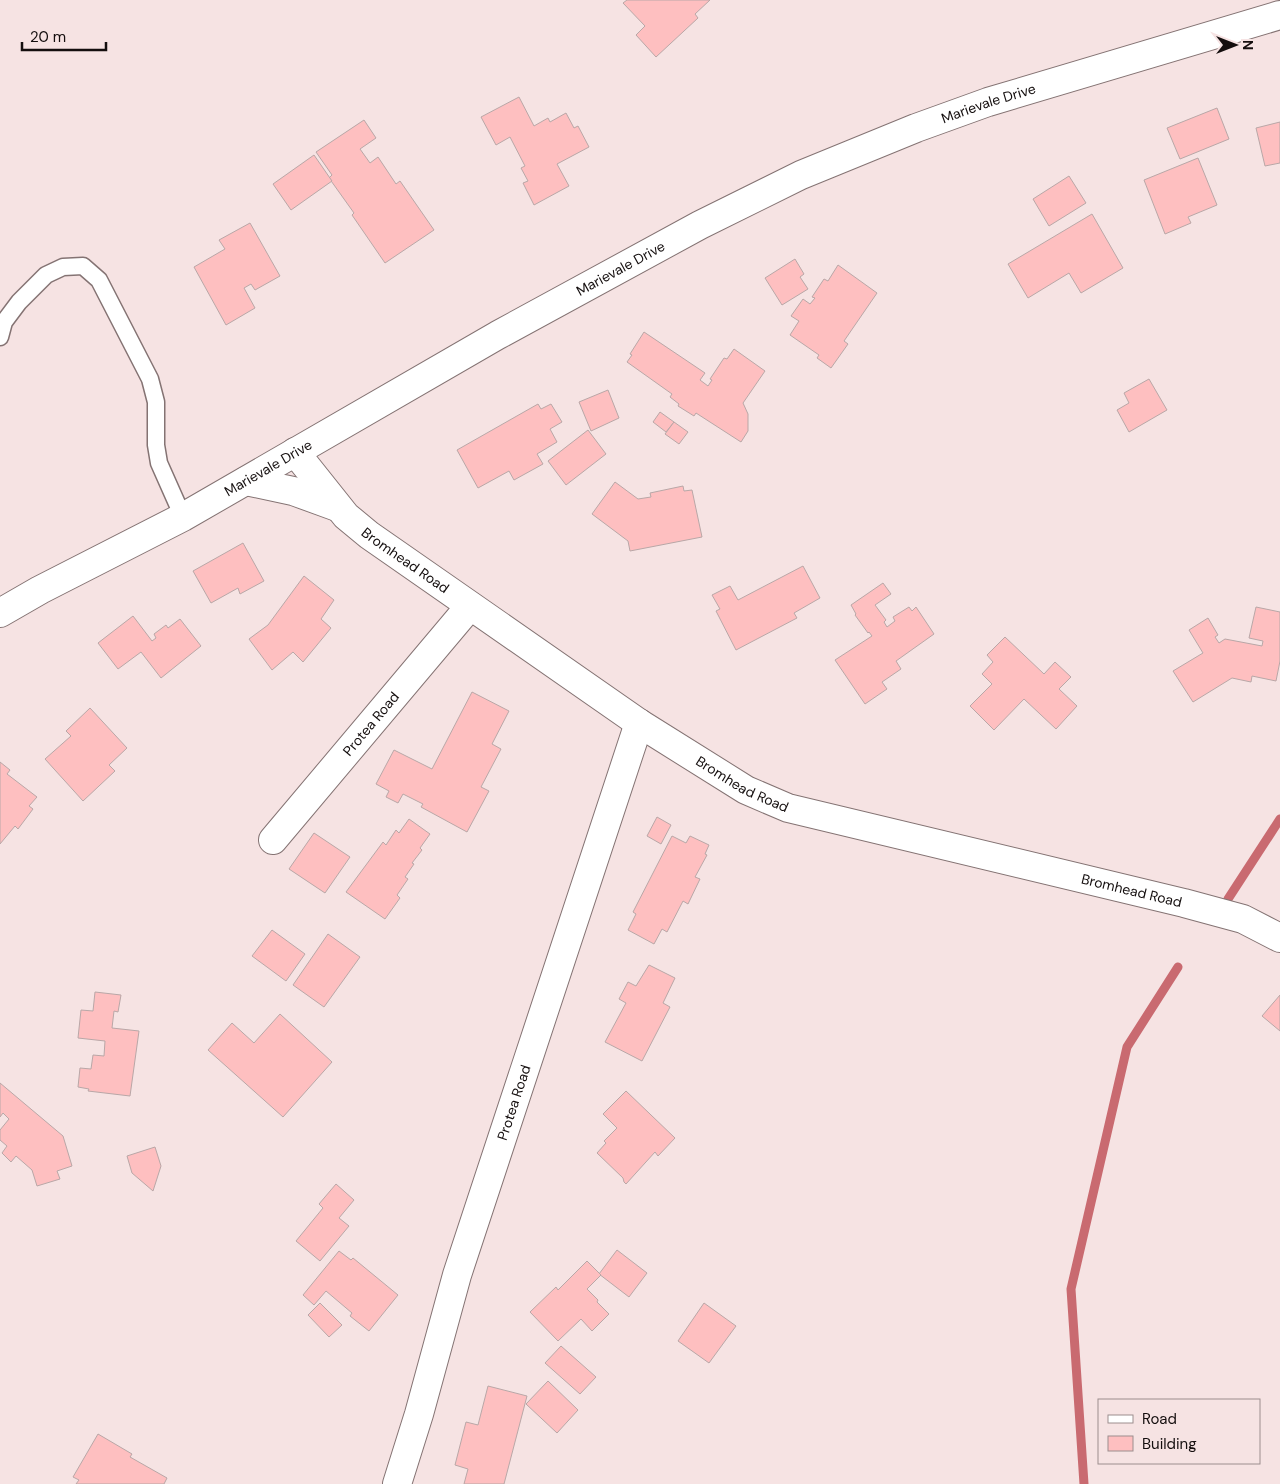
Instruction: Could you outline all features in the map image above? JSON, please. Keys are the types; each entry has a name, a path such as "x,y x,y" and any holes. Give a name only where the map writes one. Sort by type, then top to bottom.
{"street":[{"name":"Marievale Drive","path":"0,613 40,590 183,517 506,331 700,225 801,175 916,128 988,102 1280,15"},
{"name":"Bromhead Road","path":"295,452 337,507 369,535 639,723 746,790 788,808 1184,902 1243,919 1280,938"},
{"path":"246,481 292,491 337,507"},
{"name":"Protea Road","path":"272,840 470,606"},
{"name":"Protea Road","path":"397,1484 419,1414 457,1275 639,723"}],"lane":[{"path":"0,337 4,322 19,302 46,275 63,267 83,266 99,280 150,379 156,402 156,445 159,462 183,517"}],"building":[{"path":"627,0 710,0 695,14 698,18 656,57 636,35 645,26 623,3"},
{"path":"519,97 534,126 548,118 550,122 566,113 574,128 578,126 589,147 557,164 569,186 534,205 523,183 528,181 521,168 525,166 510,137 496,145 481,117"},
{"path":"1217,108 1229,139 1180,159 1167,128"},
{"path":"364,120 376,138 360,149 370,163 378,157 396,184 400,181 434,230 385,263 352,215 354,213 329,178 332,175 316,152"},
{"path":"1280,122 1280,163 1265,166 1256,128"},
{"path":"314,155 332,181 291,210 273,184"},
{"path":"1198,158 1217,205 1188,217 1191,223 1165,234 1144,180"},
{"path":"1069,176 1086,203 1049,226 1033,199"},
{"path":"1092,214 1123,268 1081,293 1069,273 1028,298 1008,264"},
{"path":"250,223 280,276 255,290 251,284 244,288 255,308 226,325 194,267 225,249 219,240"},
{"path":"795,259 804,274 800,277 808,289 782,305 765,278"},
{"path":"838,265 877,293 844,341 848,344 831,368 817,358 819,355 790,335 799,321 791,316 803,299 810,304 815,298 812,297 824,279 828,281"},
{"path":"644,332 705,373 700,380 708,386 712,380 710,379 724,358 727,359 734,349 765,371 743,403 748,414 748,431 741,442 696,413 694,416 678,406 679,404 670,397 672,394 627,362"},
{"path":"1149,379 1167,410 1129,432 1117,410 1129,403 1124,393"},
{"path":"608,390 619,418 591,431 579,402"},
{"path":"538,404 541,409 551,404 562,422 550,429 557,442 537,454 543,464 514,480 509,471 478,488 457,450"},
{"path":"660,412 674,422 666,432 653,422"},
{"path":"674,422 688,432 679,444 665,434"},
{"path":"588,430 606,454 566,485 548,461"},
{"path":"615,482 638,499 651,497 650,493 683,486 684,491 692,490 702,537 630,551 628,541 592,514"},
{"path":"243,543 264,581 240,594 238,588 211,603 193,571"},
{"path":"803,566 820,598 794,613 797,618 736,650 716,611 720,609 712,595 730,586 738,600"},
{"path":"304,576 334,600 321,619 331,628 303,662 293,652 272,670 249,639 268,625"},
{"path":"883,583 891,594 875,605 886,620 884,622 887,627 895,621 893,617 909,607 912,611 916,607 934,634 896,661 901,669 882,682 887,689 865,704 835,660 872,636 855,615 851,605"},
{"path":"1256,607 1280,612 1280,661 1276,681 1252,676 1251,682 1232,678 1193,702 1173,671 1203,653 1189,630 1208,618 1218,635 1215,637 1219,643 1225,639 1262,646 1263,641 1249,638"},
{"path":"133,616 152,641 156,638 154,634 166,625 168,628 180,619 201,646 161,678 141,652 118,669 98,643"},
{"path":"1005,637 1044,674 1055,662 1071,677 1059,689 1077,706 1056,729 1024,699 994,730 970,706 992,684 982,674 993,662 987,655"},
{"path":"472,692 509,711 492,744 501,749 481,787 489,791 467,832 421,807 423,804 403,794 398,803 386,797 389,791 376,784 394,750 432,769"},
{"path":"90,708 127,748 109,765 115,771 83,801 45,759 71,736 66,731"},
{"path":"0,762 10,770 7,774 37,797 29,806 33,809 18,829 15,826 0,844"},
{"path":"657,817 671,825 661,844 647,836"},
{"path":"409,819 430,834 420,848 422,850 412,863 414,864 405,877 408,879 397,895 400,898 385,919 346,892 383,842 386,845 396,830 399,833"},
{"path":"314,833 350,857 325,893 289,869"},
{"path":"672,836 686,843 690,836 709,845 705,854 707,855 695,877 700,879 688,904 683,901 667,932 662,929 654,944 628,930 636,914 633,912"},
{"path":"272,930 305,954 286,981 252,956"},
{"path":"328,934 360,957 324,1007 293,985"},
{"path":"649,965 675,978 663,1003 670,1007 642,1061 605,1042 626,1003 619,999 628,982 636,986"},
{"path":"95,992 121,995 118,1012 114,1011 112,1028 139,1031 130,1096 88,1091 89,1089 78,1087 80,1068 91,1069 93,1055 104,1056 105,1041 78,1038 81,1010 93,1011"},
{"path":"1280,995 1280,1031 1262,1016"},
{"path":"280,1014 332,1062 283,1117 208,1050 232,1023 254,1043"},
{"path":"0,1083 63,1136 72,1166 57,1171 60,1179 37,1186 32,1170 16,1156 11,1162 2,1153 7,1146 0,1140 0,1130 9,1119 3,1113 0,1117"},
{"path":"626,1091 675,1138 658,1156 655,1152 626,1184 623,1178 597,1153 606,1143 604,1141 617,1128 603,1114"},
{"path":"155,1147 161,1166 153,1191 132,1173 127,1156"},
{"path":"336,1184 354,1200 339,1218 349,1226 320,1261 296,1241 323,1208 319,1204"},
{"path":"617,1250 647,1273 629,1297 599,1274"},
{"path":"339,1251 351,1260 353,1258 398,1295 369,1331 350,1316 352,1313 326,1291 314,1305 303,1295"},
{"path":"587,1261 601,1275 587,1289 609,1314 592,1331 581,1319 558,1341 530,1312 556,1287 558,1290"},
{"path":"320,1303 342,1325 329,1337 308,1315"},
{"path":"704,1303 736,1326 709,1363 678,1341"},
{"path":"561,1346 596,1377 580,1394 545,1363"},
{"path":"548,1381 578,1410 557,1433 526,1404"},
{"path":"488,1386 527,1396 504,1484 464,1484 468,1469 455,1465 466,1422 478,1425"},
{"path":"98,1434 132,1454 130,1457 167,1478 164,1484 76,1484 79,1480 73,1477"}],"waterway":[{"path":"1228,899 1280,819"},
{"path":"1084,1484 1071,1289 1127,1047 1178,967"}]}
